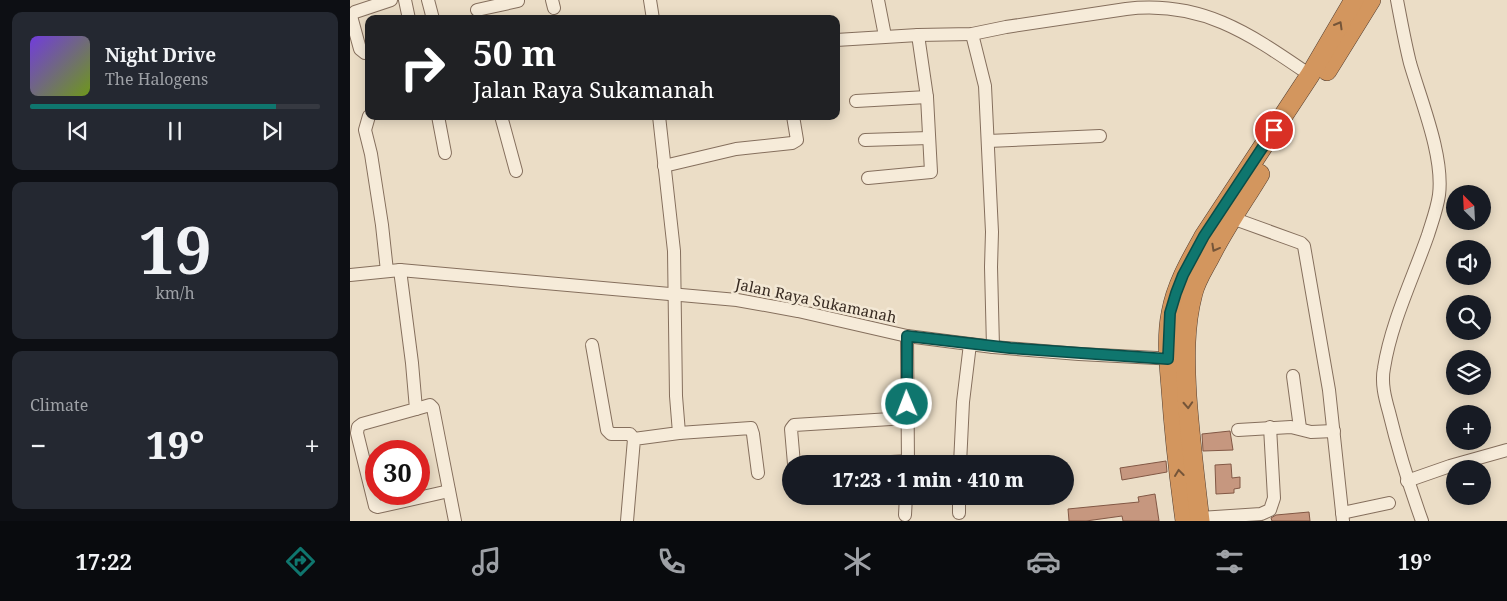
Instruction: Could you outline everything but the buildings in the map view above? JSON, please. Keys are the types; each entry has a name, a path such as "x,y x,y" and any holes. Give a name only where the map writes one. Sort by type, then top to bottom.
{"highway":[{"path":"1195,520 1177,457 1177,359 1170,313 1176,293 1188,263 1208,230 1310,75 1354,0"},
{"path":"1177,359 1186,337 1193,292 1207,262 1232,218 1371,0"}],"street":[{"path":"365,53 360,49 351,16 355,12 391,0"},
{"path":"428,0 432,15"},
{"path":"650,0 652,15"},
{"path":"878,0 885,36"},
{"path":"1397,0 1410,60 1434,141 1438,172 1439,194 1435,211 1393,329 1383,369 1384,396 1407,481 1422,521"},
{"path":"409,1 409,15"},
{"path":"476,10 516,1"},
{"path":"840,40 885,36 972,34 1143,4 1198,13 1224,22 1280,54 1310,75"},
{"path":"972,34 985,86 989,204 992,232 993,347"},
{"path":"868,178 931,172 927,97 918,35"},
{"path":"856,101 927,97"},
{"path":"368,120 365,130 371,154 382,225 394,271 412,363 416,409"},
{"path":"439,120 445,153"},
{"path":"501,120 516,171"},
{"path":"659,120 674,251 676,396 680,432"},
{"path":"664,166 736,149 792,143 797,140 794,120"},
{"path":"988,141 1100,136"},
{"path":"865,140 929,138"},
{"path":"1232,218 1301,243 1304,246 1320,328 1334,432 1342,517 1389,503"},
{"name":"Jalan Raya Sukamanah","path":"350,275 394,271 737,300 783,308 907,336 993,347 1177,359"},
{"path":"907,336 908,455"},
{"path":"960,455 963,402 970,344"},
{"path":"592,345 607,430 611,434 630,434 634,439 627,521"},
{"path":"1294,376 1300,428"},
{"path":"449,491 378,507 374,505 358,427 362,424 432,406 449,491 455,521"},
{"path":"793,455 790,429 794,425 907,418"},
{"path":"1238,430 1270,427 1300,428 1310,432 1334,432"},
{"path":"1195,520 1262,514 1270,510 1274,498 1270,427"},
{"path":"634,439 680,432 750,428 753,434 758,473"},
{"path":"1407,481 1507,450"},
{"path":"904,515 905,505"},
{"path":"959,505 959,513"}],"route":[{"path":"907,404 907,336 1010,348 1168,359 1170,313 1188,263 1274,130"}]}
